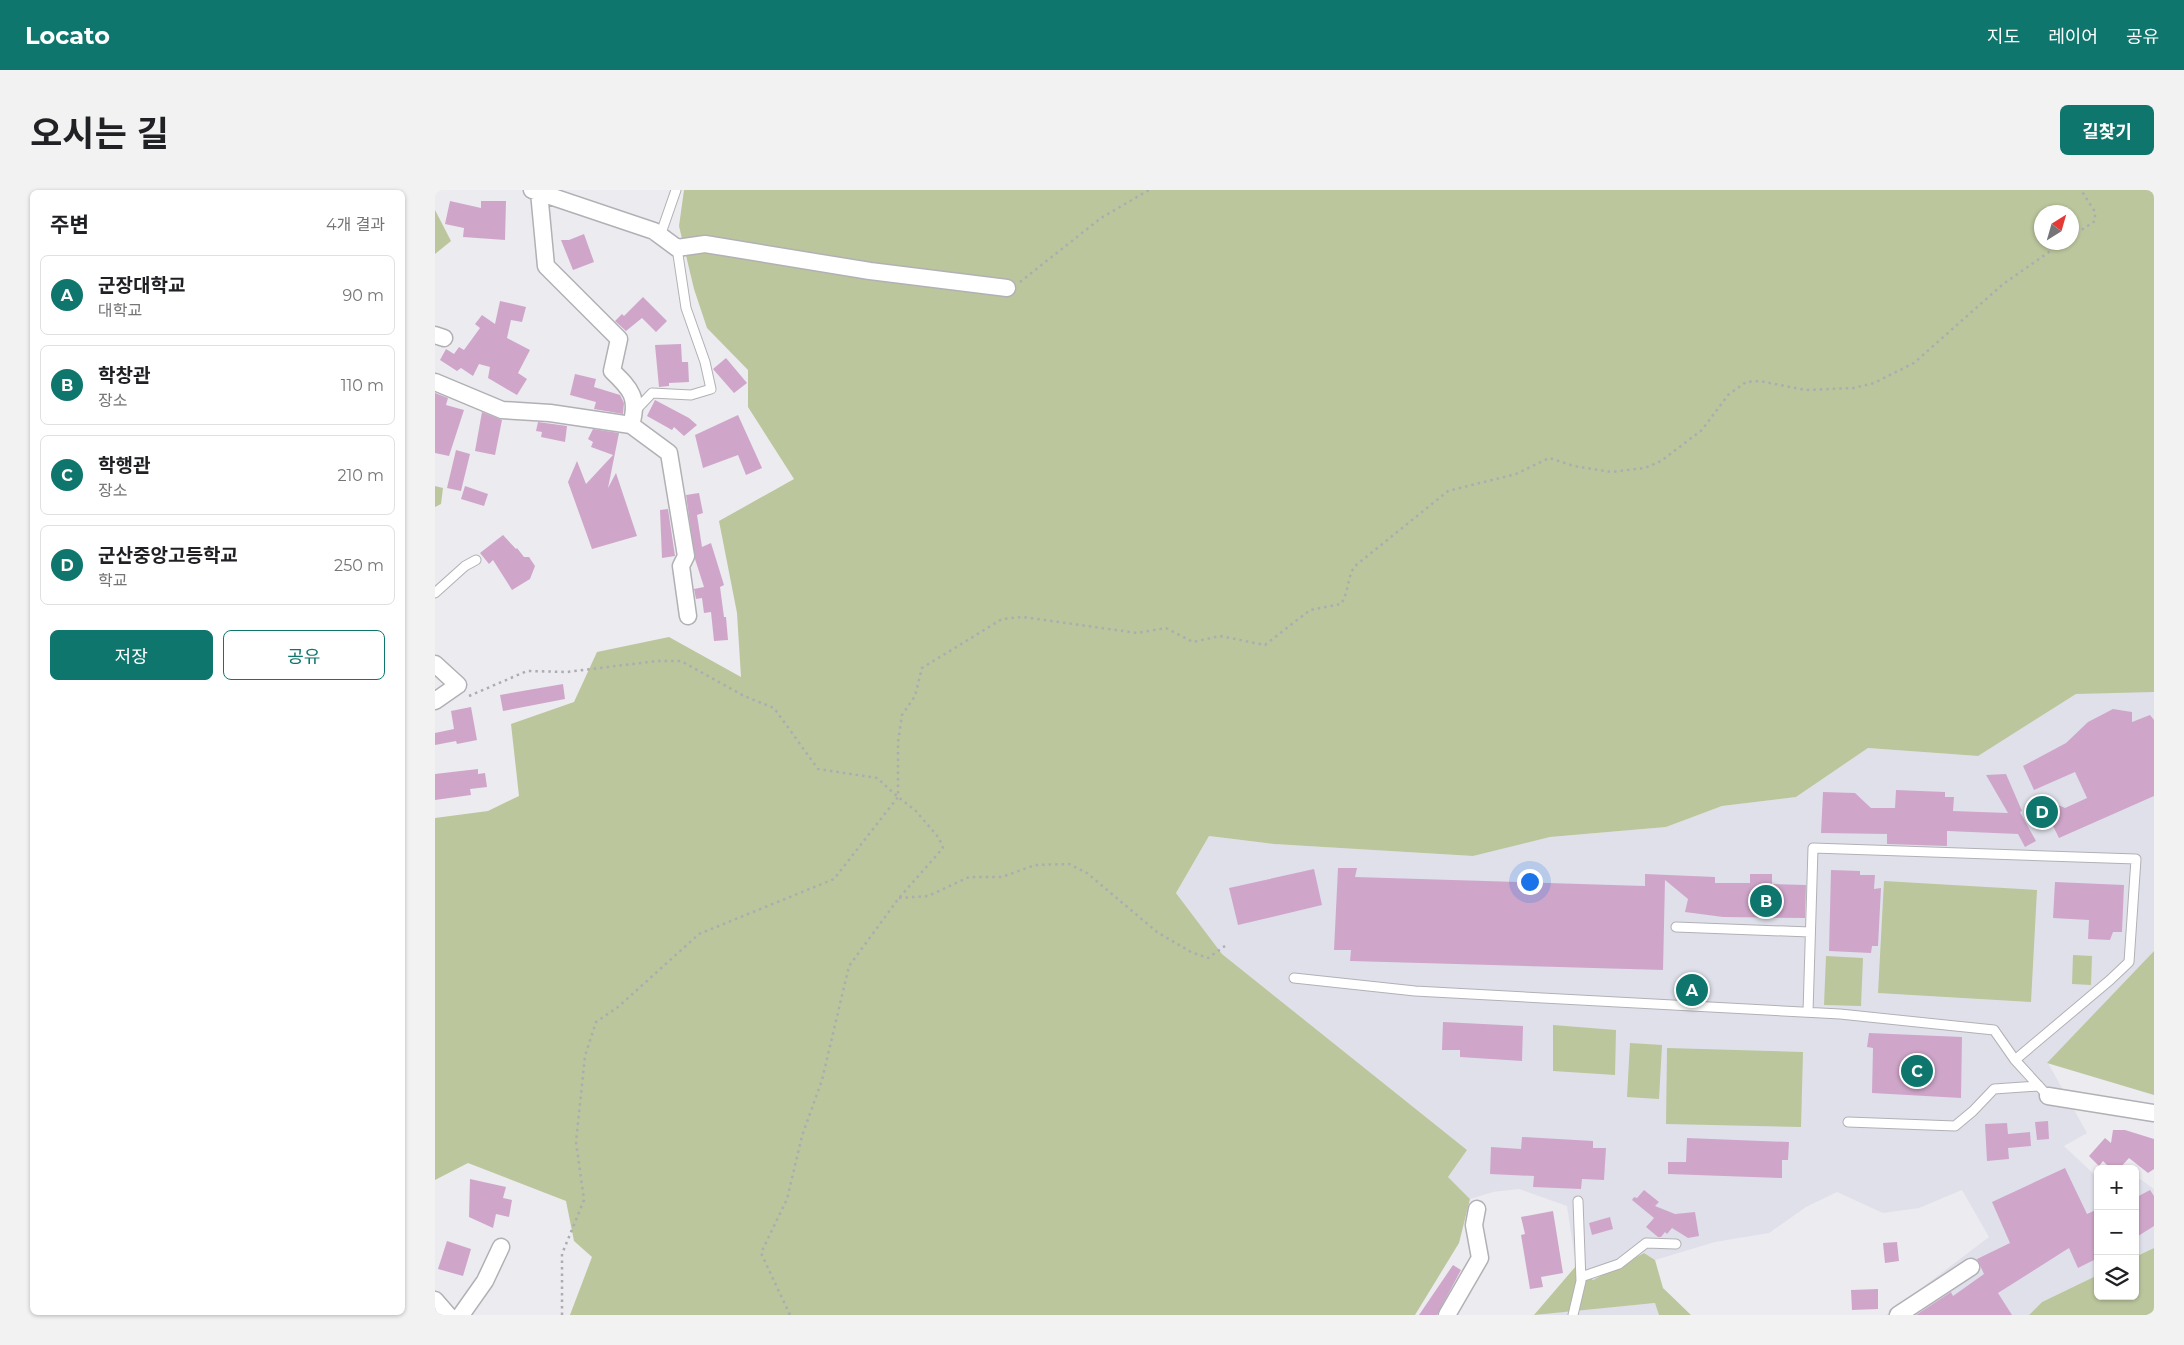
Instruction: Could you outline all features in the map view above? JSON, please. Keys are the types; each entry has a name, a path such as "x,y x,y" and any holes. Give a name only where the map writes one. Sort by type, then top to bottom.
{"street":[{"path":"688,616 681,566 686,556 669,453 633,418 630,389 612,371 619,339 546,266 535,191 654,231 677,248 705,244 870,271 1007,288"},
{"path":"435,382 502,410 633,418"},
{"path":"435,664 458,685 435,701"},
{"path":"2044,1091 2154,1114"},
{"path":"1447,1315 1480,1258 1474,1225 1477,1209"},
{"path":"461,1315 485,1281 501,1247"},
{"path":"1898,1315 1971,1267"},
{"path":"435,1300 448,1315"}],"lane":[{"path":"660,236 676,190"},
{"path":"633,418 652,393 691,395 711,388 686,308 677,248"},
{"path":"435,594 465,566 476,560"},
{"path":"1808,1012 1813,848 2136,860 2129,962 2015,1060"},
{"path":"1676,927 1810,932"},
{"path":"1294,978 1415,991 1808,1012 1994,1030 2015,1060 2044,1091"},
{"path":"1848,1122 1955,1126 1973,1111 1994,1089 2044,1091"},
{"path":"1573,1315 1581,1277 1578,1201"},
{"path":"1581,1277 1619,1264 1645,1243 1676,1244"}],"path":[{"path":"1007,288 1024,280 1101,218 1149,190"},
{"path":"2079,232 2095,221 2095,212 2081,190"},
{"path":"562,1315 562,1254 585,1200 576,1142 585,1056 596,1022 618,1008 699,934 834,879 897,797 898,742 902,715 915,696 922,668 1002,618 1023,617 1137,633 1166,628 1193,642 1219,636 1265,645 1310,610 1341,604 1347,596 1350,573 1355,566 1448,491 1516,474 1549,458 1574,466 1611,472 1645,468 1661,461 1702,430 1728,395 1746,382 1760,381 1805,390 1854,388 1874,383 1913,363 2001,285 2051,250"},
{"path":"468,696 527,671 567,672 657,661 681,661 744,696 774,708 818,769 877,778 897,797 915,810 939,838 943,848 899,898 849,966 822,1080 801,1136 787,1199 761,1253 790,1315"},
{"path":"899,898 928,896 969,877 1002,877 1035,864 1069,864 1087,873 1157,932 1191,952 1208,958 1225,946"}],"shaded area":[{"path":"2154,692 2154,951 2048,1063 2087,1133 2064,1146 2094,1174 2094,1277 2042,1302 2029,1315 1886,1315 1989,1237 1962,1190 1919,1208 1883,1213 1837,1192 1806,1207 1769,1233 1715,1242 1655,1260 1644,1253 1592,1280 1576,1266 1567,1206 1519,1189 1493,1192 1470,1199 1448,1177 1467,1150 1222,954 1176,893 1209,836 1274,844 1473,856 1550,837 1666,827 1722,806 1796,797 1868,748 1977,756 2076,694"},
{"path":"2139,1179 2154,1189 2154,1248 2139,1255 2139,1210"},
{"path":"1656,1303 1659,1315 1534,1315 1559,1312"}],"green space":[{"path":"684,190 2154,190 2154,692 2076,694 1978,756 1868,748 1796,797 1722,806 1666,827 1550,837 1473,856 1274,844 1209,836 1176,893 1222,954 1467,1150 1448,1177 1470,1199 1459,1243 1415,1315 570,1315 592,1257 574,1241 566,1201 468,1163 435,1180 435,818 488,811 519,796 511,724 574,702 597,652 669,637 741,677 737,613 719,521 794,479 748,407 748,370 707,328 694,289 679,226"},
{"path":"435,210 451,241 435,254"},
{"path":"435,486 443,488 441,504 435,507"},
{"path":"1884,881 2037,890 2031,1002 1878,993"},
{"path":"2154,951 2154,1095 2047,1063"},
{"path":"2073,955 2092,956 2091,985 2072,984"},
{"path":"1826,956 1863,958 1861,1006 1824,1005"},
{"path":"1553,1025 1616,1030 1615,1075 1553,1071"},
{"path":"1630,1043 1662,1045 1659,1099 1627,1097"},
{"path":"1667,1048 1803,1052 1801,1127 1666,1124"},
{"path":"2154,1248 2154,1311 2147,1315 2029,1315 2042,1302 2094,1277 2094,1300 2139,1300 2139,1255"},
{"path":"1644,1253 1655,1260 1663,1288 1691,1315 1659,1315 1655,1303 1534,1315 1576,1266 1593,1280"}],"building":[{"path":"450,201 481,208 481,201 506,201 505,240 463,237 464,228 445,224"},
{"path":"584,234 594,262 573,270 561,240 569,240"},
{"path":"643,297 667,321 656,332 642,318 626,331 615,321 622,314 624,316"},
{"path":"500,301 526,307 522,322 511,320 507,338 530,350 518,373 527,379 517,395 488,378 490,367 479,364 473,376 461,368 457,371 440,360 446,349 454,354 459,347 464,350 480,328 475,324 482,315 495,324"},
{"path":"681,344 682,362 688,362 689,382 669,383 669,386 659,387 655,345"},
{"path":"726,358 747,383 734,393 713,369"},
{"path":"575,374 596,379 594,387 620,395 624,403 623,414 594,409 596,402 570,395"},
{"path":"435,393 448,398 446,405 464,410 449,456 435,453"},
{"path":"655,400 689,418 697,425 684,436 674,427 672,430 647,416"},
{"path":"482,412 502,420 495,455 475,451"},
{"path":"738,415 762,468 746,475 738,455 703,468 695,435"},
{"path":"538,422 567,426 565,442 541,437 542,432 536,431"},
{"path":"593,429 619,433 608,488 616,473 637,536 592,549 568,482 577,461 586,484 613,455 591,447 593,442 588,439"},
{"path":"456,450 470,454 461,491 447,488"},
{"path":"465,486 488,494 484,506 461,499"},
{"path":"699,493 703,513 697,515 702,547 711,543 724,585 720,587 728,640 714,641 711,612 704,613 702,598 696,599 694,589 704,587 695,559 686,495"},
{"path":"668,509 675,556 662,558 660,510"},
{"path":"503,535 524,557 529,557 535,566 530,579 512,590 493,560 489,564 480,553"},
{"path":"563,684 565,699 503,711 500,695"},
{"path":"471,707 477,740 457,744 456,741 435,745 435,733 454,729 451,711"},
{"path":"2113,709 2132,712 2132,722 2150,715 2154,720 2154,796 2059,838 2038,796 2065,808 2087,798 2075,772 2034,790 2023,766 2066,743 2088,722"},
{"path":"478,769 478,774 485,773 487,787 470,789 471,795 435,800 435,774"},
{"path":"2006,774 2022,811 2020,812 2036,841 2025,847 2018,834 1947,831 1947,846 1887,844 1887,834 1821,833 1823,792 1855,793 1871,808 1895,808 1896,790 1945,792 1945,797 1954,797 1953,811 2008,813 1986,775"},
{"path":"1338,868 1357,868 1355,877 1645,886 1645,874 1715,877 1715,883 1750,883 1750,874 1772,874 1772,884 1806,885 1805,918 1723,917 1685,912 1688,899 1665,880 1663,970 1350,961 1351,950 1334,950"},
{"path":"1314,869 1322,905 1238,925 1229,888"},
{"path":"1831,870 1860,871 1860,875 1875,875 1874,889 1881,888 1878,946 1872,946 1871,953 1829,951"},
{"path":"2055,882 2124,885 2122,932 2113,932 2110,940 2088,939 2089,920 2053,918"},
{"path":"1443,1022 1523,1026 1522,1061 1460,1057 1460,1050 1442,1050"},
{"path":"1869,1033 1962,1037 1961,1098 1872,1093 1873,1048 1867,1047"},
{"path":"2048,1121 2049,1139 2037,1140 2035,1122"},
{"path":"2007,1123 2008,1134 2030,1132 2031,1146 2008,1148 2009,1159 1987,1161 1985,1124"},
{"path":"2113,1130 2125,1130 2154,1139 2154,1169 2148,1173 2129,1158 2123,1165 2107,1165 2103,1161 2098,1165 2089,1156 2105,1138 2111,1143"},
{"path":"1522,1137 1593,1141 1593,1148 1606,1148 1604,1180 1582,1179 1581,1189 1533,1187 1534,1176 1490,1174 1491,1147 1521,1149"},
{"path":"1687,1138 1789,1142 1788,1160 1782,1160 1782,1178 1668,1174 1668,1162 1686,1162"},
{"path":"2065,1168 2087,1214 2094,1211 2094,1260 2078,1268 2069,1248 1998,1293 2012,1315 1916,1315 1951,1292 1953,1296 1984,1274 1977,1259 2010,1243 1992,1202"},
{"path":"470,1179 506,1187 503,1198 512,1200 509,1217 496,1214 493,1228 469,1217"},
{"path":"1644,1190 1659,1202 1655,1206 1675,1214 1695,1212 1699,1236 1688,1238 1672,1228 1667,1234 1665,1232 1661,1237 1658,1237 1646,1227 1654,1218 1632,1200 1634,1197 1637,1198"},
{"path":"2150,1190 2154,1196 2154,1226 2139,1235 2139,1210 2139,1196"},
{"path":"1553,1211 1563,1273 1541,1277 1543,1287 1530,1289 1521,1235 1525,1234 1521,1217"},
{"path":"1610,1217 1613,1229 1592,1235 1589,1223"},
{"path":"447,1241 471,1249 463,1276 438,1269"},
{"path":"1897,1242 1899,1261 1885,1263 1883,1243"},
{"path":"1453,1265 1461,1270 1437,1315 1419,1315"},
{"path":"1878,1289 1878,1309 1852,1310 1851,1290"}],"place":[{"name":"군산중앙고등학교","path":"2042,812"},
{"name":"학창관","path":"1766,901"},
{"name":"군장대학교","path":"1692,990"},
{"name":"학행관","path":"1917,1071"}]}
